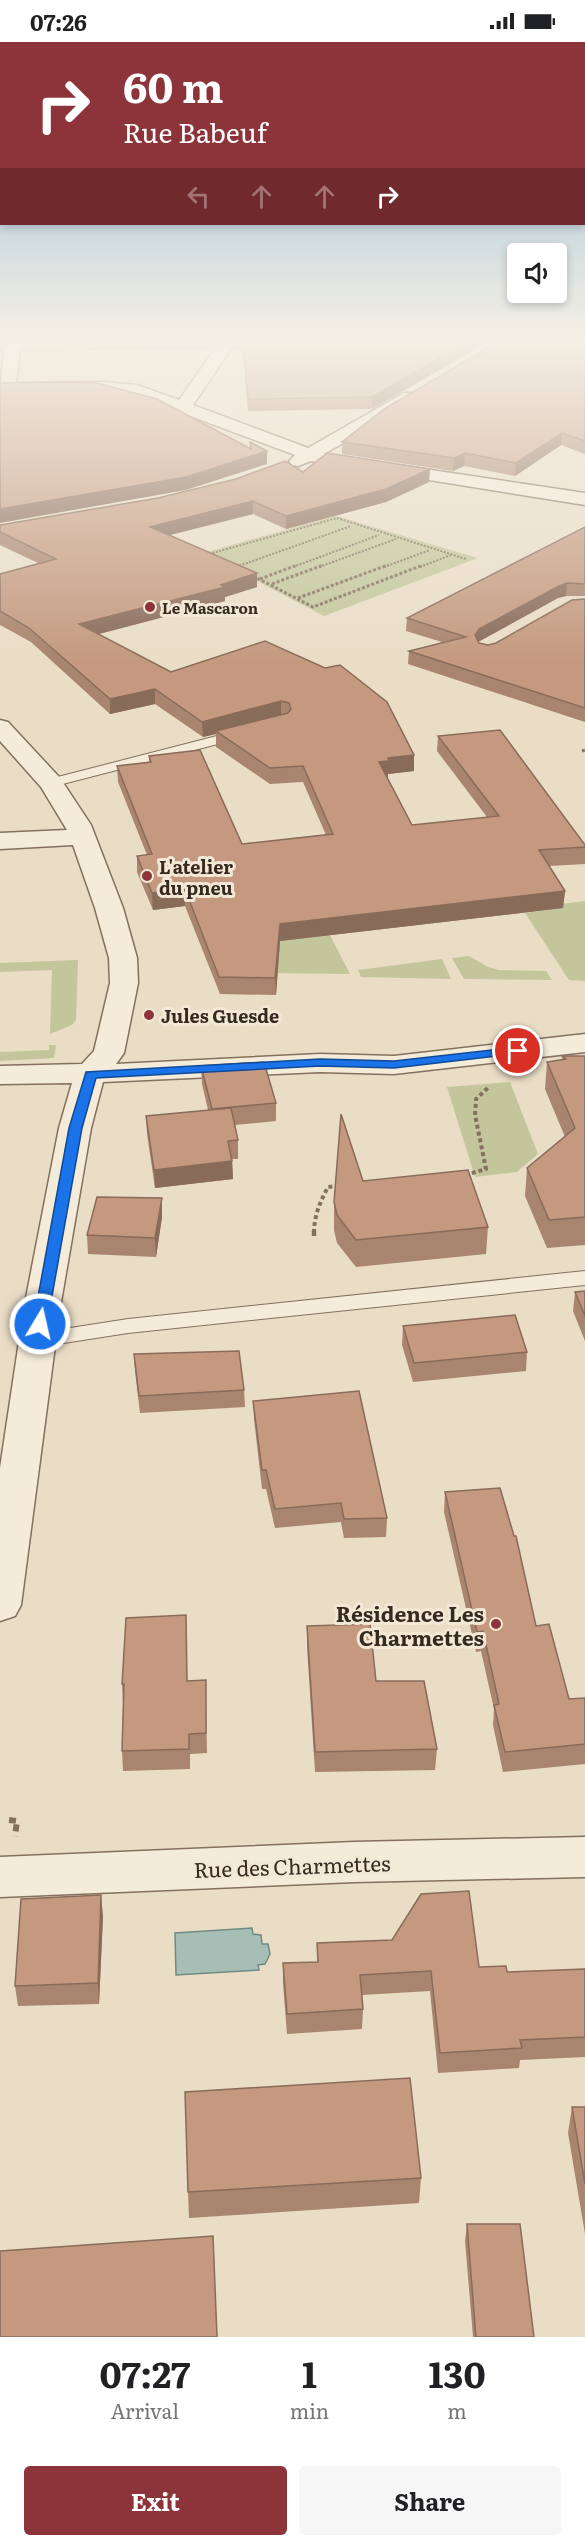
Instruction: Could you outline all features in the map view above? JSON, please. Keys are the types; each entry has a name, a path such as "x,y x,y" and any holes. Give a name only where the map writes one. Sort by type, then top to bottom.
{"street":[{"path":"286,447 321,459 585,499"},
{"path":"282,468 323,447"},
{"path":"0,727 51,783 78,825 109,908 123,958 124,983 110,1053 90,1074 75,1128 38,1340 10,1460 0,1605"},
{"path":"0,842 83,837"},
{"path":"0,1075 66,1072 90,1074 320,1063 394,1065 585,1043"},
{"name":"Rue des Charmettes","path":"7,1866 585,1857"}],"lane":[{"path":"51,783 259,729"},
{"path":"38,1340 140,1325 585,1278"}],"path":[{"path":"217,558 208,553 335,517 352,525 466,560"},
{"path":"243,571 236,567 352,525"},
{"path":"259,579 381,534"},
{"path":"271,585 396,539"},
{"path":"298,598 431,549"},
{"path":"251,575 313,607 452,555"},
{"path":"458,1175 486,1169 475,1115 476,1099 493,1083 495,1053"},
{"path":"314,1236 313,1223 320,1201 328,1187 340,1186"},
{"path":"7,1866 17,1821 9,1821"}],"green space":[{"path":"276,498 478,558 324,616 203,553 331,517"},
{"path":"585,901 585,981 569,980 525,913 562,908 561,904"},
{"path":"330,935 350,974 265,973 250,944"},
{"path":"469,956 488,967 499,970 546,971 552,980 464,979 452,958"},
{"path":"442,959 451,979 361,977 358,970"},
{"path":"78,960 76,1020 72,1025 50,1034 52,970 0,972 0,963"},
{"path":"49,1045 56,1045 54,1058 0,1061 0,1052 49,1050"},
{"path":"510,1082 538,1154 517,1172 475,1177 447,1087"}],"water":[{"path":"252,1928 253,1934 261,1935 262,1944 268,1944 270,1954 265,1964 258,1965 259,1970 176,1975 175,1933"}],"building":[{"path":"0,447 247,447 251,449 251,447 260,447 267,451 186,477 0,509"},
{"path":"378,447 540,447 516,463 465,453 454,458"},
{"path":"327,453 430,469 386,489 286,516 253,501 150,527 257,573 221,585 225,587 79,624 171,672 265,641 325,668 340,665 387,702 414,755 388,758 389,761 379,762 412,825 499,816 438,736 500,730 585,847 539,850 565,891 280,924 275,978 219,977 185,889 152,893 137,856 152,854 117,766 151,762 149,756 200,750 242,844 333,834 303,766 270,768 216,731 288,713 291,709 289,703 281,701 202,722 155,689 110,699 29,628 0,611 0,574 56,559 0,532 0,525 158,498 236,479 285,461 303,472"},
{"path":"585,527 585,584 567,583 559,586 479,629 475,635 479,643 488,645 496,643 572,600 585,599 585,708 409,651 466,637 407,618"},
{"path":"562,1056 585,1056 585,1217 549,1220 527,1168 575,1128 547,1062 566,1059"},
{"path":"264,1062 276,1103 212,1109 201,1066"},
{"path":"231,1108 238,1140 228,1141 232,1161 154,1170 146,1116"},
{"path":"341,1114 363,1181 468,1170 488,1227 356,1240 337,1215 334,1202"},
{"path":"97,1197 162,1198 155,1238 87,1235"},
{"path":"585,1291 585,1316 575,1292"},
{"path":"515,1315 527,1352 414,1363 403,1326"},
{"path":"239,1351 244,1390 139,1396 134,1354"},
{"path":"359,1391 387,1518 344,1519 341,1503 275,1509 266,1470 262,1470 253,1401"},
{"name":"Résidence Les Charmettes","path":"500,1488 514,1536 516,1536 536,1626 549,1624 569,1699 585,1698 585,1744 505,1752 494,1705 499,1704 483,1631 477,1632 445,1492"},
{"path":"186,1615 187,1681 206,1680 206,1733 189,1734 189,1749 122,1751 124,1684 122,1684 126,1618"},
{"path":"370,1624 376,1681 424,1681 437,1749 315,1752 307,1626"},
{"path":"469,1891 479,1967 506,1966 507,1972 585,1969 585,2037 520,2040 522,2048 440,2053 431,1971 360,1975 363,2009 287,2014 283,1963 318,1962 317,1943 392,1940 421,1894"},
{"path":"101,1895 98,1983 15,1986 21,1899"},
{"path":"410,2078 421,2178 188,2192 185,2092"},
{"path":"572,2107 585,2107 585,2184"},
{"path":"467,2224 520,2224 534,2337 476,2337"},
{"path":"213,2236 217,2337 0,2337 0,2251"}],"place":[{"name":"Le Mascaron","path":"150,607"},
{"name":"L'atelier du pneu","path":"147,876"},
{"name":"Jules Guesde","path":"149,1015"},
{"name":"Résidence Les Charmettes","path":"496,1624"}],"route":[{"path":"40,1324 75,1128 90,1074 320,1063 394,1065 518,1051"}]}
